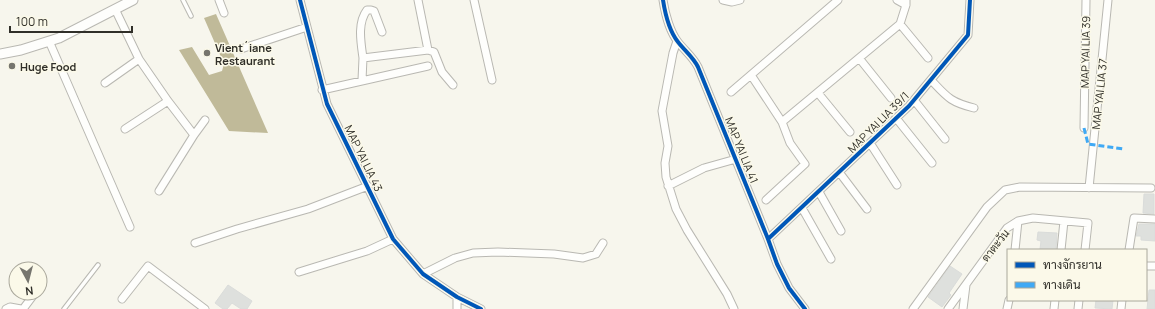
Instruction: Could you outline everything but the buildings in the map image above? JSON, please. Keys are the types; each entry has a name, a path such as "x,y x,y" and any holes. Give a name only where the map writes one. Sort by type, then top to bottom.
{"street":[{"path":"0,54 21,50 59,38 132,0"},
{"path":"219,0 224,13"},
{"name":"MAP YAI LIA 43","path":"300,0 322,90 327,104 393,239 423,274 457,297 481,309"},
{"path":"418,0 428,50"},
{"path":"474,0 492,80"},
{"name":"MAP YAI LIA 41","path":"663,0 665,10 677,41 694,59 698,67 777,264 789,288 804,309"},
{"path":"723,0 732,2 740,0"},
{"path":"731,92 838,0"},
{"path":"782,122 900,24 906,3 897,0"},
{"name":"MAP YAI LIA 39/1","path":"768,239 896,118 931,80 968,35 970,0"},
{"name":"MAP YAI LIA 39","path":"1084,128 1086,0"},
{"name":"MAP YAI LIA 37","path":"1089,188 1108,0"},
{"path":"115,9 139,59 194,135"},
{"path":"362,80 361,28 363,17 367,10 374,11 382,32"},
{"path":"900,24 928,58"},
{"path":"241,49 307,27"},
{"path":"49,41 130,227"},
{"path":"677,41 673,53 662,112 668,146 665,163 666,177 676,209 687,230 727,294 734,309"},
{"path":"362,58 428,50 434,52 442,72 453,85"},
{"path":"859,58 891,98"},
{"path":"105,83 139,59"},
{"path":"322,90 428,66"},
{"path":"751,75 782,122 790,142 805,164 766,200"},
{"path":"931,80 946,97 956,103 974,108"},
{"path":"818,93 850,132"},
{"path":"914,100 945,139"},
{"path":"125,129 168,101"},
{"path":"896,118 932,163"},
{"path":"159,191 205,120"},
{"path":"870,143 897,186"},
{"path":"668,186 704,168 736,159"},
{"path":"839,172 867,210"},
{"path":"195,243 237,229 308,209 368,186"},
{"path":"914,309 986,207 1005,190 1020,187 1150,188"},
{"path":"819,192 841,231"},
{"path":"802,208 831,259"},
{"name":"ตาตะวัน","path":"948,309 1007,228 1018,221 1033,218 1088,223 1085,249"},
{"path":"1129,249 1134,218 1155,219"},
{"path":"1014,249 1018,221"},
{"path":"1061,249 1064,221"},
{"path":"299,272 367,251 393,239"},
{"path":"423,274 455,258 474,253 498,252 554,254 584,258 596,254 603,243"},
{"path":"122,299 148,266 205,309"},
{"path":"963,309 966,284"},
{"path":"457,297 457,309"},
{"path":"6,309 10,307 22,309 28,301"}],"lane":[{"path":"183,0 191,16"},
{"path":"64,309 98,265"}],"shaded area":[{"path":"216,14 268,133 229,131 179,50 192,47 209,75 222,71 224,64 204,18"}],"marked path":[{"path":"1084,128 1088,144 1124,149"}],"cycle path":[{"path":"300,0 327,104 393,239 423,274 457,297 481,309"},
{"path":"663,0 670,28 678,42 698,67 777,264 789,288 805,309"},
{"path":"768,239 909,106 968,35 970,0"}],"place":[{"name":"Vient´iane Restaurant","path":"207,53"},
{"name":"Huge Food","path":"12,66"}]}
